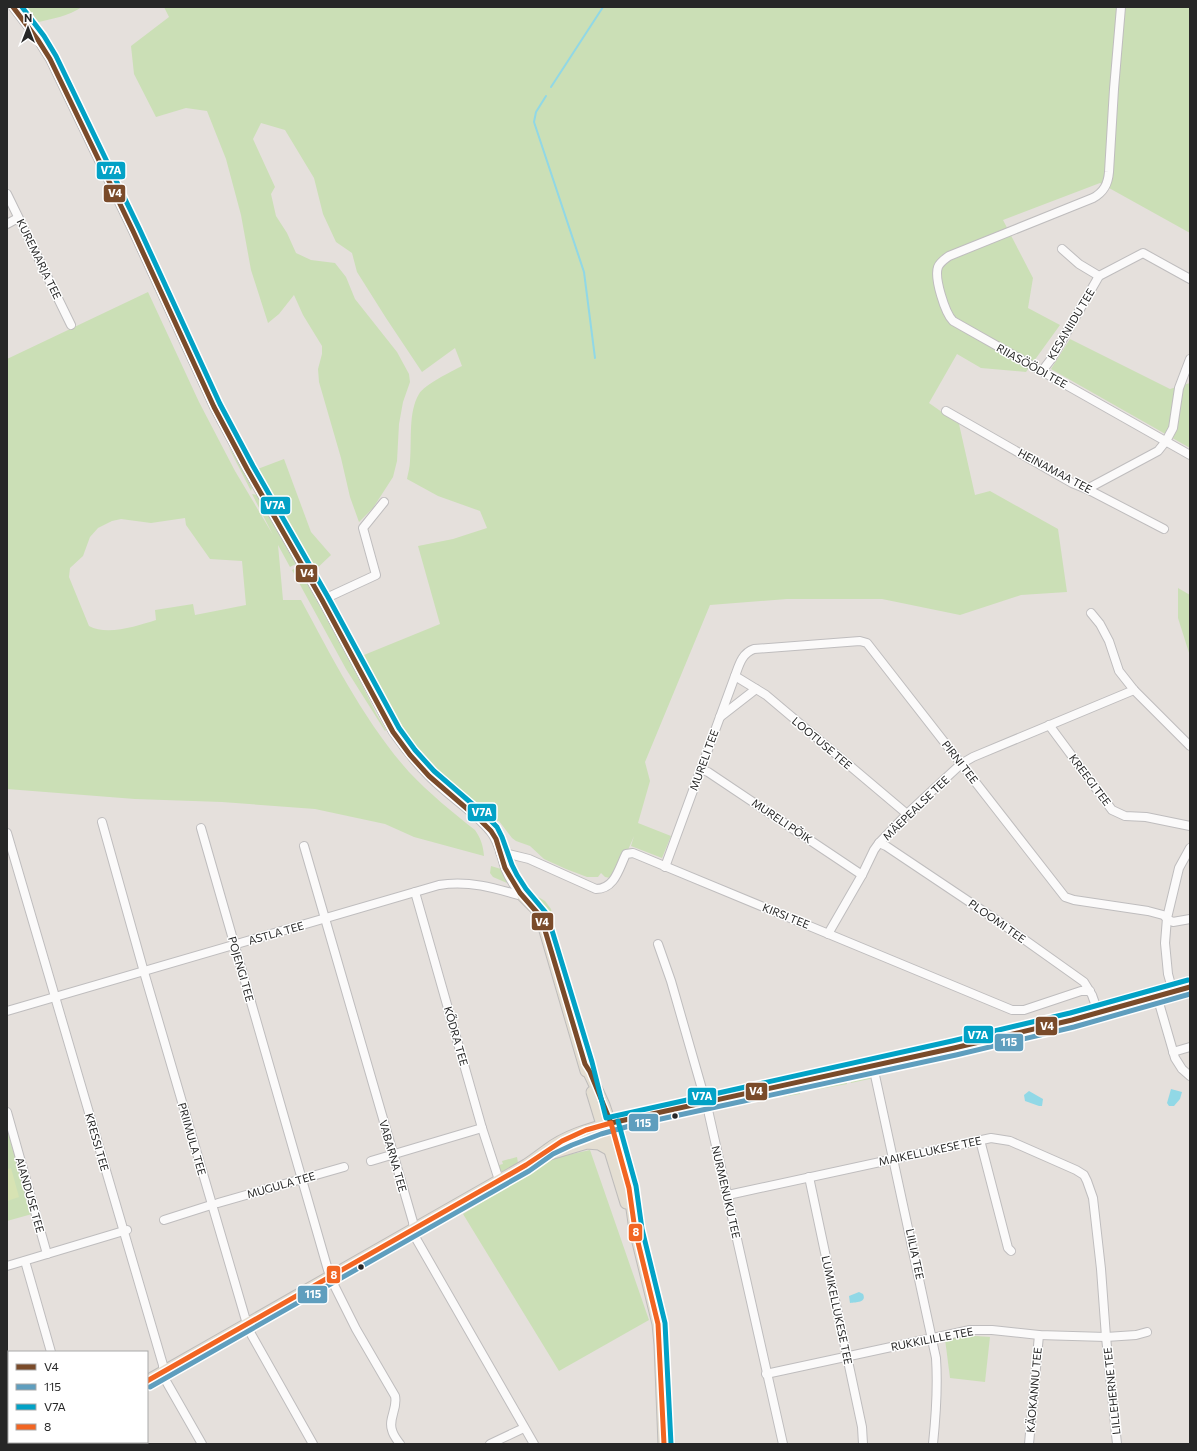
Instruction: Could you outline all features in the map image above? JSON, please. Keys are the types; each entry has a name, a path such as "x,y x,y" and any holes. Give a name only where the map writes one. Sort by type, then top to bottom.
{"main road":[{"path":"523,896 535,908 541,917 585,1064 590,1072 606,1124 629,1188 635,1230"},
{"path":"538,1158 547,1150 571,1137 606,1124 926,1054"},
{"path":"606,1124 608,1149 635,1230 658,1324 660,1338 664,1444"},
{"path":"148,1380 538,1158 587,1143 599,1144 608,1149"}],"street":[{"path":"13,7 38,40 55,70 133,231 214,407 247,469 322,600 393,732 406,750 441,788 480,820 491,832 506,869 517,889 523,896"},
{"name":"RIIASÖÖDI TEE","path":"1121,7 1109,172 1108,181 1103,190 1093,198 950,256 940,263 938,275 943,303 950,318 958,324 1190,455"},
{"name":"KUREMARJA TEE","path":"7,194 71,324"},
{"path":"7,224 18,218"},
{"name":"KESANIIDU TEE","path":"1062,249 1079,264 1099,276"},
{"name":"KESANIIDU TEE","path":"1042,371 1052,358 1099,276 1142,254 1190,279"},
{"path":"1087,488 1158,451 1166,441 1173,428 1179,388 1190,359"},
{"name":"HEINAMAA TEE","path":"946,411 1072,483 1087,488 1164,529"},
{"path":"322,600 376,575 363,528 384,502"},
{"path":"1091,613 1100,624 1109,641 1119,671 1134,690 1190,746"},
{"name":"PIRNI TEE","path":"744,655 754,648 851,641 867,643 1065,897 1074,900 1148,911 1164,915 1173,922 1190,919"},
{"name":"MURELI TEE","path":"665,866 744,655"},
{"name":"LOOTUSE TEE","path":"735,676 766,695 907,814"},
{"path":"720,717 756,689"},
{"name":"MÄEPEALSE TEE","path":"828,934 879,843 907,814 961,764 973,757 1134,690"},
{"name":"KREEGI TEE","path":"1049,725 1112,810 1125,816 1146,817 1190,826"},
{"name":"MURELI PÕIK","path":"701,769 708,772 862,875"},
{"name":"PRIIMULA TEE","path":"102,822 144,972 215,1204 247,1324 251,1334 313,1444"},
{"name":"POJENGI TEE","path":"201,828 331,1276 356,1329 395,1396 396,1403 391,1426 392,1432 400,1444"},
{"name":"KRESSI TEE","path":"7,834 125,1231 163,1372 166,1381 202,1444"},
{"name":"PLOOMI TEE","path":"879,843 886,846 1000,923 1084,982 1095,1000 1098,1012"},
{"name":"VABARNA TEE","path":"304,846 417,1240 534,1444"},
{"path":"1173,992 1168,974 1165,943 1167,918 1179,868 1190,848"},
{"name":"KIRSI TEE","path":"500,852 529,859 596,889 604,889 612,883 626,854 635,854 1012,1010 1024,1010 1081,991 1090,991"},
{"name":"ASTLA TEE","path":"7,1011 439,885 458,883 480,885 523,896"},
{"name":"KÕDRA TEE","path":"415,892 482,1128 499,1180"},
{"name":"NURMENUKU TEE","path":"658,944 706,1102 728,1195 766,1374 783,1444"},
{"path":"926,1054 976,1043 1190,987"},
{"path":"1157,996 1173,1052 1179,1065 1190,1076"},
{"path":"1173,1052 1190,1047"},
{"name":"LIILIA TEE","path":"873,1066 933,1338 938,1379 933,1444"},
{"name":"AIANDUSE TEE","path":"7,1112 47,1254"},
{"path":"371,1161 482,1128"},
{"name":"MAIKELLUKESE TEE","path":"728,1195 980,1140 991,1138 1010,1141 1076,1170 1084,1175 1087,1181 1093,1198 1101,1269 1106,1337"},
{"path":"980,1140 1008,1248 1011,1251"},
{"name":"MUGULA TEE","path":"164,1220 344,1167"},
{"name":"LUMIKELLUKESE TEE","path":"810,1177 862,1427 863,1444"},
{"path":"7,1266 125,1231"},
{"path":"25,1261 51,1351"},
{"name":"RUKKILILLE TEE","path":"766,1374 963,1331 980,1330 1039,1335 1106,1337 1136,1335 1147,1332"},
{"name":"KÄOKANNU TEE","path":"1029,1444 1039,1335"},
{"name":"LILLEHERNE TEE","path":"1106,1337 1117,1444"},
{"path":"490,1444 524,1428"}],"green space":[{"path":"19,7 82,7 66,15 35,23 27,18"},
{"path":"164,7 1190,7 1190,233 1100,183 1003,220 1033,278 1028,308 1060,325 1026,372 981,368 957,354 929,403 959,424 975,495 990,491 1058,529 1067,592 1021,595 960,615 882,599 787,599 710,605 645,762 650,781 638,823 671,836 662,858 631,846 634,836 628,850 624,851 610,878 605,877 601,873 598,877 587,877 544,859 530,846 516,841 499,821 488,817 472,806 440,779 406,742 385,707 359,657 440,624 418,546 453,539 487,528 480,511 438,496 407,479 410,463 413,409 422,390 439,378 462,366 455,348 422,372 357,272 352,253 336,242 323,214 314,178 285,130 261,123 253,139 275,187 271,194 276,216 287,233 296,253 311,260 335,263 346,277 355,299 397,352 409,374 410,382 403,402 399,424 397,461 393,477 373,508 359,522 350,497 341,458 319,382 318,369 322,354 322,346 303,315 294,295 279,314 268,323 251,270 241,215 226,159 207,111 186,108 156,117 134,74 131,46 169,17"},
{"path":"148,292 199,402 235,471 273,535 252,494 257,495 296,564 290,567 278,545 283,600 301,600 350,689 378,732 409,772 441,802 475,830 479,836 484,856 414,837 385,824 315,809 222,802 135,799 7,789 7,359","holes":["185,518 186,525 210,559 242,561 246,605 195,615 193,604 155,610 156,620 122,629 104,630 89,626 69,577 70,568 83,556 90,537 98,528 112,521 121,519 151,523"]},
{"path":"1070,339 1170,389 1190,383 1190,448 1051,369"},
{"path":"228,446 252,488 251,491"},
{"path":"284,459 311,532 331,555 313,572 255,470"},
{"path":"298,567 345,651 386,730 385,731 346,669 292,570"},
{"path":"1178,588 1190,595 1190,656 1178,618"},
{"path":"491,866 501,869 507,883 493,877 490,873"},
{"path":"520,888 527,893 545,901 551,909 555,925 549,927"},
{"path":"562,949 567,968 561,969 556,951"},
{"path":"564,971 568,971 574,992 568,992 562,973"},
{"path":"1169,985 1168,989 1101,1007 1099,1004"},
{"path":"1094,1006 1093,1010 949,1046 941,1042 946,1038 962,1038"},
{"path":"587,1041 595,1060 588,1061 582,1044 583,1042"},
{"path":"866,1071 870,1072 874,1078 851,1083 850,1075"},
{"path":"846,1076 847,1084 814,1090 813,1083"},
{"path":"799,1086 800,1094 782,1097 781,1090"},
{"path":"774,1091 776,1098 753,1102 752,1096"},
{"path":"749,1097 750,1103 711,1108 710,1105"},
{"path":"7,1127 32,1214 7,1221"},
{"path":"590,1150 649,1320 559,1371 463,1214 487,1199 476,1201 418,1237 418,1232 498,1187 502,1190 554,1158"},
{"path":"517,1157 518,1163 503,1171 500,1171 497,1162 499,1165 503,1164 502,1161"},
{"path":"11,1168 19,1197 7,1201 7,1169"},
{"path":"326,1284 332,1287 297,1306 294,1302"},
{"path":"288,1306 289,1310 253,1330 254,1326"},
{"path":"243,1332 247,1333 199,1361 197,1358"},
{"path":"960,1335 990,1337 985,1382 950,1378 945,1339"}],"water":[{"path":"1171,1089 1182,1092 1180,1099 1174,1106 1169,1106 1167,1103"},
{"path":"1029,1091 1043,1099 1042,1106 1025,1101 1024,1095"},
{"path":"859,1292 863,1294 864,1299 860,1302 850,1303 849,1296"}],"waterway":[{"path":"551,87 603,7"},
{"path":"546,96 536,112 534,122 584,272 595,358"},
{"path":"1176,984 1190,981"},
{"path":"1102,1005 1166,988"}],"transit line":[{"name":"V4","path":"13,7 38,40 50,59 133,231 214,407 247,469 322,600 393,732 410,755 429,776 491,831 496,839 505,868 520,893 541,917 585,1064 590,1072 611,1123"},
{"name":"V7A","path":"22,7 44,36 56,56 139,228 220,404 253,466 328,597 399,728 415,750 434,771 497,827 517,875 526,889 547,914 592,1062 606,1118 952,1041 1070,1013 1188,980"},
{"name":"V4","path":"611,1123 954,1048 1072,1020 1190,987"},
{"name":"115","path":"150,1387 529,1171 553,1154 601,1134 633,1125 956,1055 1074,1027 1190,994"},
{"name":"V7A","path":"618,1121 636,1186 642,1229 665,1323 671,1444"},
{"name":"8","path":"148,1380 526,1165 562,1141 586,1130 611,1123 629,1188 635,1230 658,1324 664,1444"}]}
